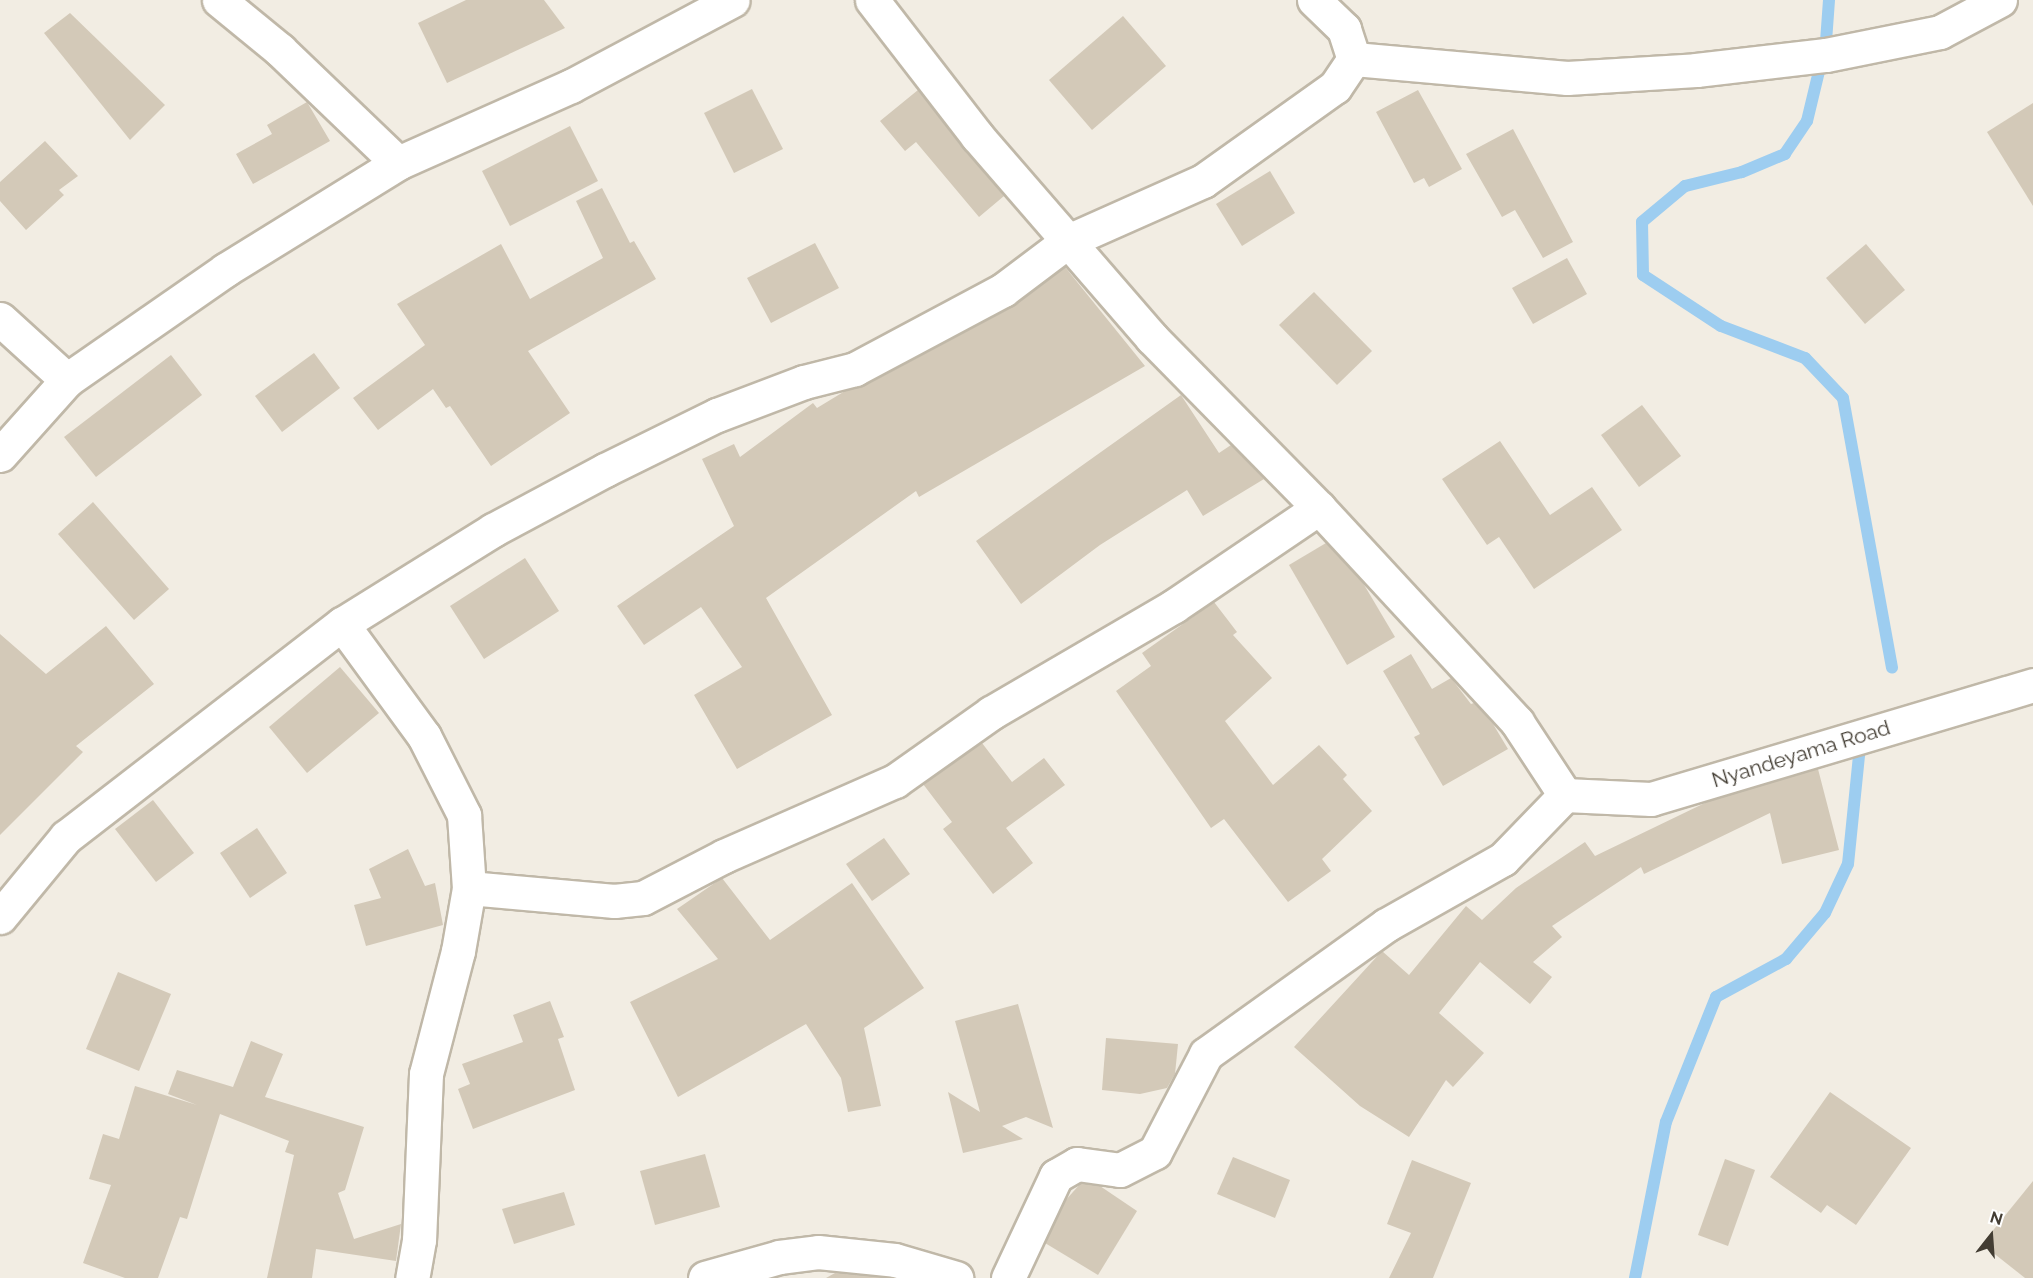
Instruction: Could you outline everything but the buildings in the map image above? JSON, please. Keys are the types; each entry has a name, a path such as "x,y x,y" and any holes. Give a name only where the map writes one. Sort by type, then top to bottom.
{"street":[{"path":"219,0 280,50 398,163"},
{"path":"0,455 68,380 225,270 398,163 571,86 733,0"},
{"path":"872,0 977,136 1152,338 1319,508 1517,722 1565,795 1503,859 1386,925 1206,1054 1155,1152 1120,1170 1077,1164 1056,1176 1008,1278"},
{"path":"1314,0 1344,29 1354,59"},
{"path":"1354,59 1567,78 1696,70 1826,55 1940,32 2000,0"},
{"path":"0,917 66,837 342,624 494,530 605,470 717,415 804,382 855,369 1003,290 1068,242 1203,181 1335,87 1354,59"},
{"path":"0,319 68,380"},
{"path":"469,888 614,901 643,898 724,856 895,781 991,713 1174,606 1319,508"},
{"path":"342,624 424,736 464,815 469,888 458,951 426,1074 419,1240 412,1278"},
{"name":"Nyandeyama Road","path":"1565,795 1651,799 2033,685"},
{"path":"705,1278 779,1257 818,1252 895,1260 956,1278"}],"waterway":[{"path":"1829,0 1826,42 1807,121 1785,154 1742,172 1685,186 1642,222 1643,275 1721,326 1805,358 1843,398 1892,668"},
{"path":"1635,1278 1666,1122 1716,997 1786,959 1825,913 1848,864 1859,755"}]}
